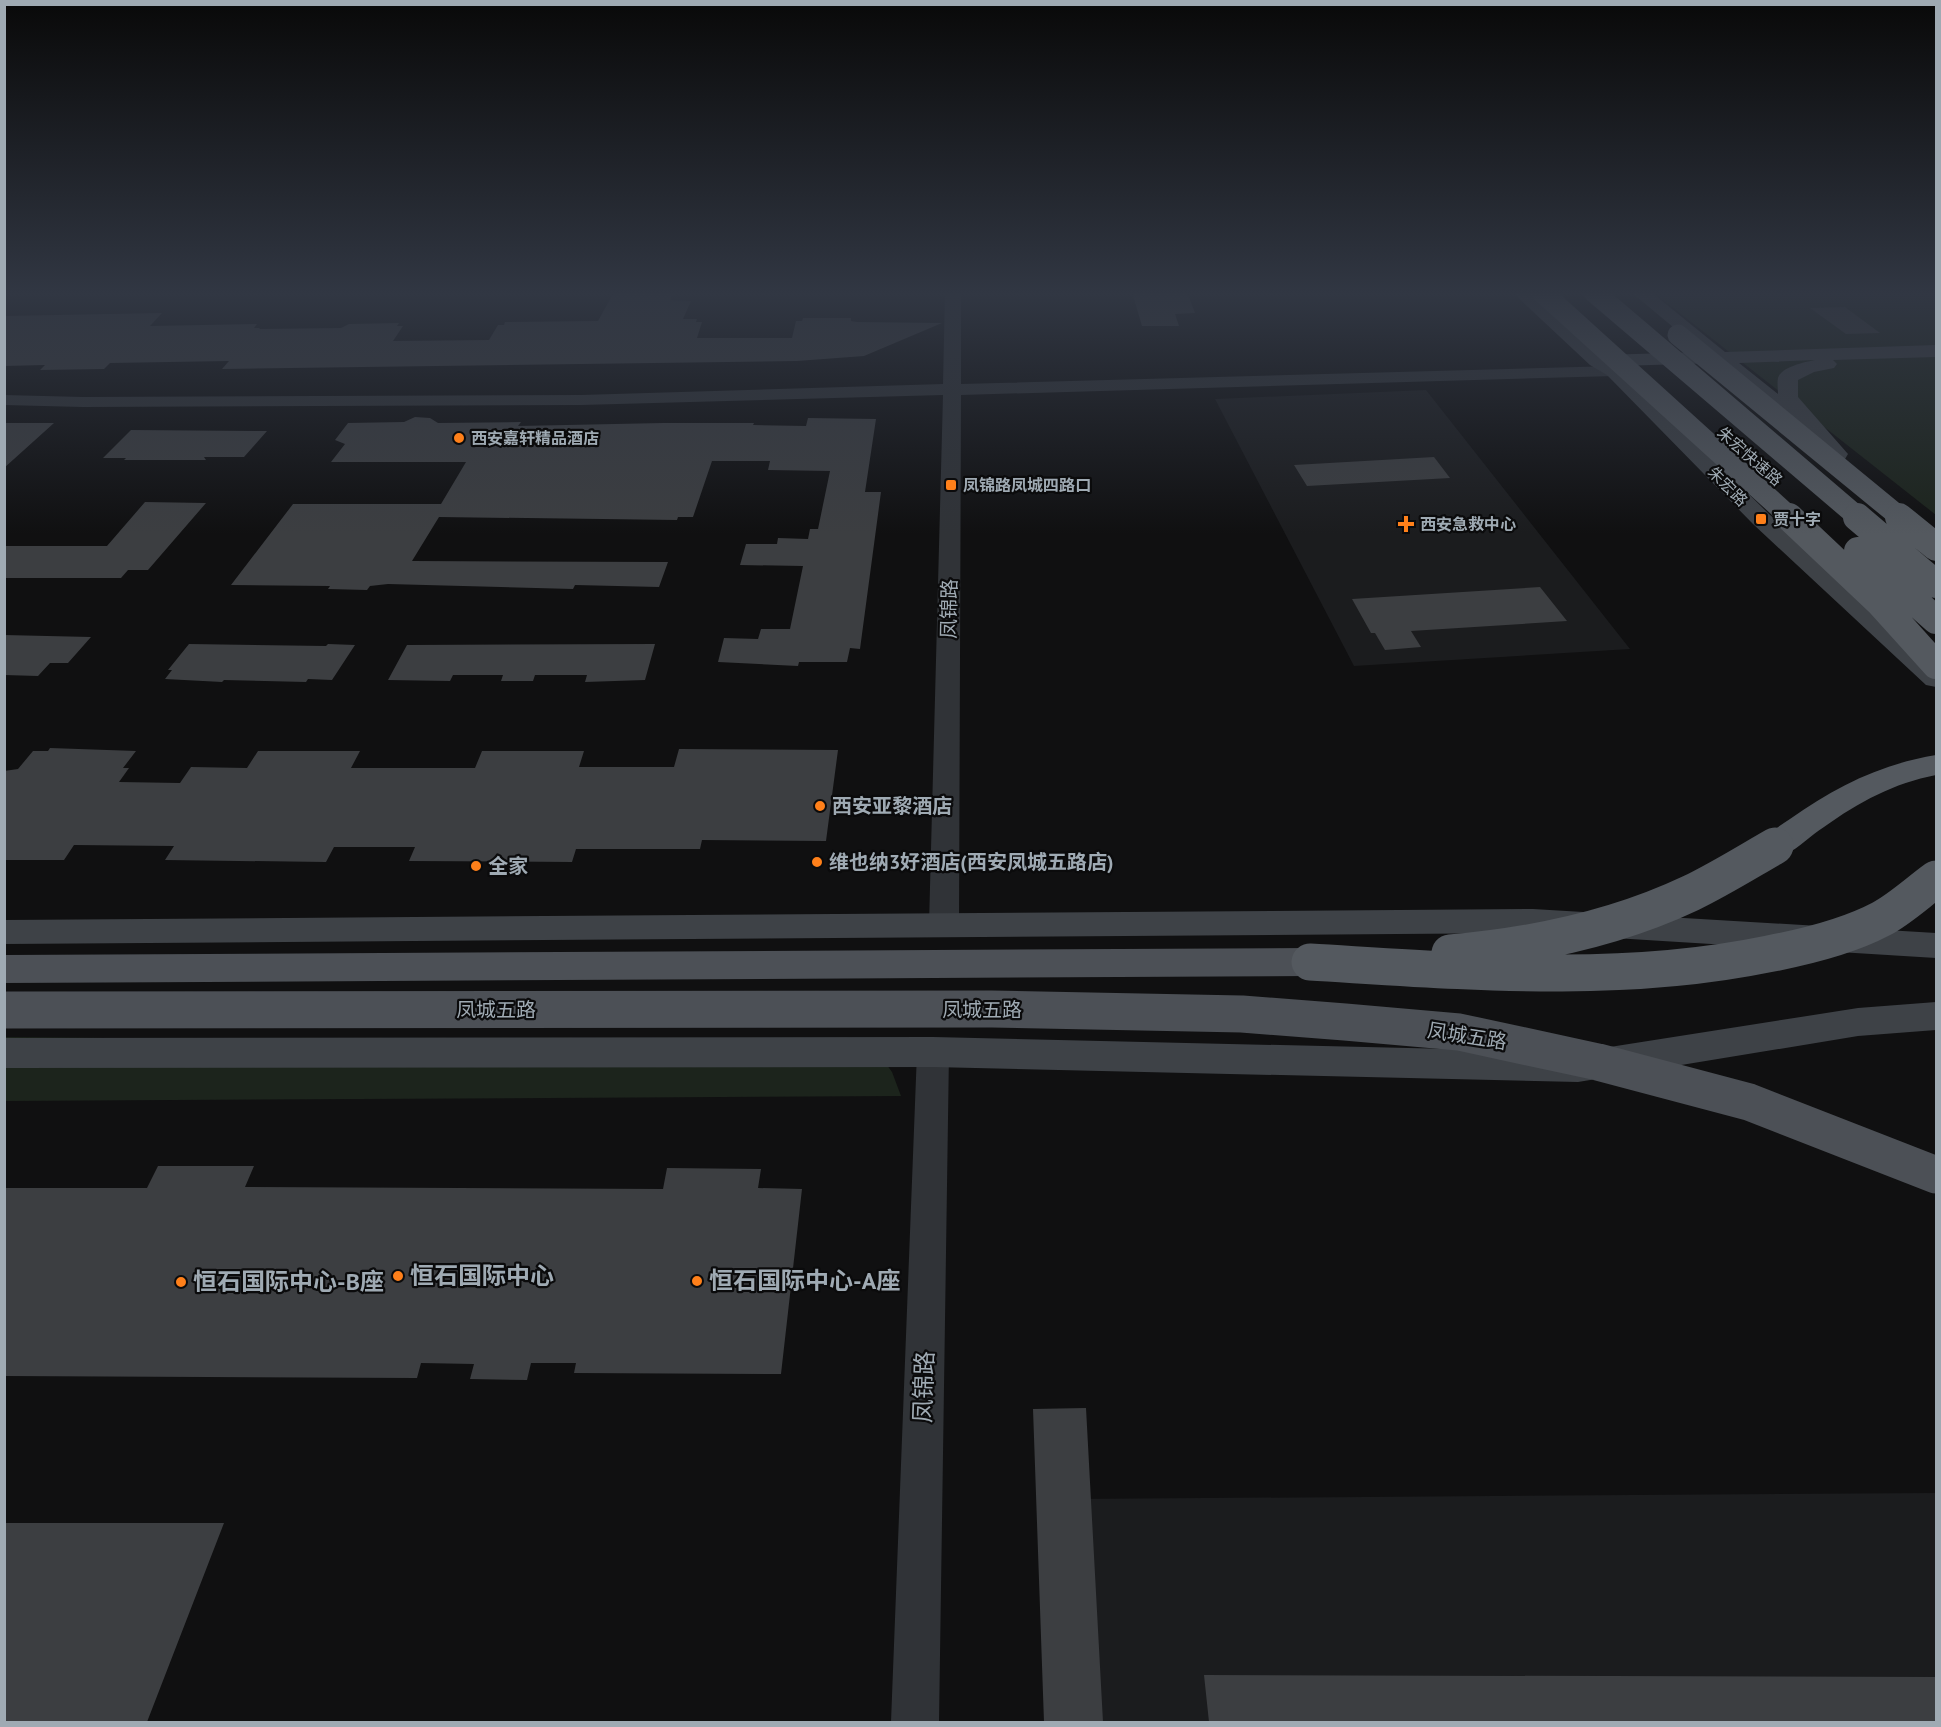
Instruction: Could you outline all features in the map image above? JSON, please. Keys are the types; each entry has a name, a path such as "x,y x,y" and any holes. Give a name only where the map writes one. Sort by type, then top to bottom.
{"highway":[{"path":"1633,373 1862,584 1908,630 1936,665"},
{"name":"朱宏快速路","path":"1655,373 1936,620"},
{"name":"朱宏快速路","path":"1688,373 1936,584"},
{"path":"1723,373 1936,547"},
{"path":"1310,962 1466,952 1552,939 1629,919 1680,898 1733,870 1775,846 1836,801 1878,781 1936,765"},
{"path":"1310,962 1558,972 1698,967 1787,953 1862,929 1920,896 1936,879"}],"main road":[{"name":"朱宏路","path":"1612,373 1761,519 1936,679"},
{"path":"1742,373 1936,534"},
{"path":"1797,373 1788,377 1788,398 1837,454"},
{"path":"4,932 1533,921 1936,946"},
{"path":"4,969 1310,962"},
{"name":"凤城五路","path":"4,1010 992,1009 1242,1014 1345,1022 1459,1032 1598,1062 1749,1102 1936,1175"},
{"path":"4,1053 933,1052 1578,1067 1858,1022 1936,1016"}],"street":[{"name":"凤锦路","path":"944,925 952,373"},
{"path":"4,400 581,400 1390,373"},
{"path":"4,391 92,394 575,393 952,386"},
{"name":"凤锦路","path":"915,1722 933,1052"}],"shaded area":[{"path":"1755,373 1936,373 1936,515"},
{"name":"西安急救中心","path":"1426,390 1630,649 1354,666 1215,399"},
{"path":"4,1037 873,1046 892,1072 901,1096 5,1101"},
{"path":"1936,1493 1936,1722 1080,1722 1072,1499"}],"building":[{"path":"415,417 430,418 438,423 521,422 518,426 754,423 753,425 806,426 808,418 876,419 865,492 881,492 860,649 850,648 847,662 799,662 798,666 718,662 724,638 758,639 761,629 790,629 803,566 740,565 746,544 777,544 778,538 808,539 810,529 818,529 830,471 768,470 770,461 712,461 693,517 678,517 677,520 439,517 412,561 668,562 659,587 575,585 573,589 388,584 370,586 367,590 328,589 330,586 231,585 293,504 441,504 466,462 331,462 345,444 335,440 348,423 404,422"},
{"path":"4,423 54,423 4,468"},
{"path":"131,430 267,431 244,457 204,457 206,460 103,458"},
{"path":"1434,457 1450,478 1307,486 1294,465"},
{"path":"145,502 206,503 148,570 128,570 121,578 4,578 4,546 107,546"},
{"path":"1540,587 1567,621 1411,631 1421,647 1385,650 1375,633 1371,633 1352,599"},
{"path":"4,635 91,637 68,663 50,663 38,676 4,675"},
{"path":"189,644 355,645 332,680 308,679 306,682 224,680 222,682 165,679 172,670 168,670"},
{"path":"655,644 645,680 585,682 587,675 535,675 533,681 501,681 503,675 453,675 450,681 388,680 407,645"},
{"path":"50,748 136,751 123,768 129,768 119,782 180,783 191,767 247,768 258,751 360,751 351,768 475,768 482,751 584,751 579,767 674,767 679,749 838,750 826,841 702,840 700,849 576,849 572,862 409,861 415,847 334,847 326,862 165,860 174,846 74,845 64,860 4,860 4,771 18,769 33,751 48,751"},
{"name":"恒石国际中心","path":"158,1166 254,1166 245,1187 663,1189 667,1168 761,1169 758,1188 802,1189 781,1374 574,1373 576,1363 531,1363 527,1380 470,1379 474,1364 421,1363 417,1378 4,1376 4,1188 147,1188"},
{"path":"1086,1408 1103,1722 1044,1722 1033,1409"},
{"path":"4,1523 224,1523 147,1722 4,1722"},
{"path":"1204,1675 1936,1677 1936,1722 1209,1722"}],"place":[{"name":"西安嘉轩精品酒店","path":"459,438"},
{"name":"凤锦路凤城四路口","path":"951,485"},
{"name":"贾十字","path":"1761,519"},
{"name":"西安急救中心","path":"1406,524"},
{"name":"西安亚黎酒店","path":"820,806"},
{"name":"维也纳3好酒店(西安凤城五路店)","path":"817,862"},
{"name":"全家","path":"476,866"},
{"name":"恒石国际中心","path":"398,1276"},
{"name":"恒石国际中心-A座","path":"697,1281"},
{"name":"恒石国际中心-B座","path":"181,1282"}]}
